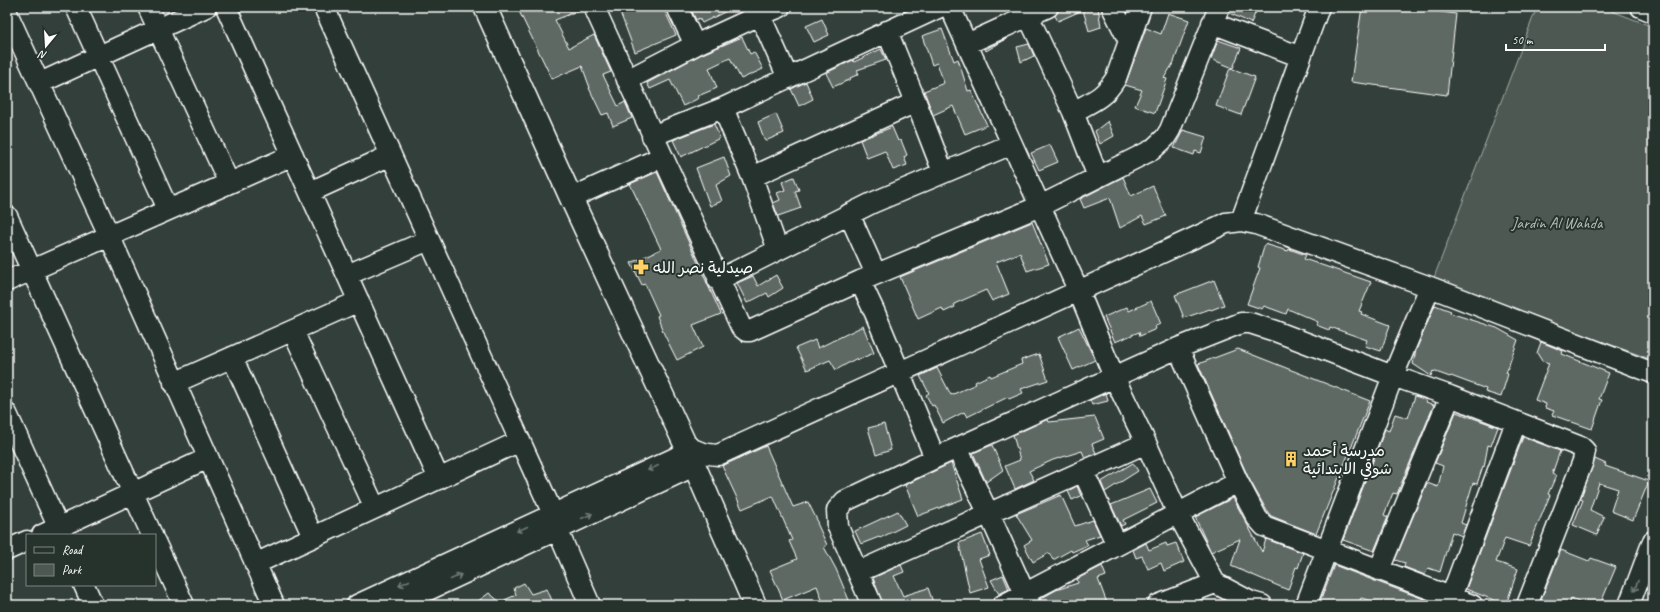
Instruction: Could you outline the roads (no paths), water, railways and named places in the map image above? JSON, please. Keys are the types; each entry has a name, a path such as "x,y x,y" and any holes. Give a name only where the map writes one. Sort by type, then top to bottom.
{"main road":[{"path":"485,7 692,462 755,605"}],"street":[{"path":"76,7 168,209"},
{"path":"148,7 229,183"},
{"path":"40,83 206,7"},
{"path":"226,7 439,479"},
{"path":"324,7 520,441 590,605"},
{"path":"594,7 740,327 746,331 750,331 868,278 1040,206 1152,150 1165,138 1170,130 1216,15 1301,57"},
{"path":"678,7 695,45"},
{"path":"627,80 695,45 780,7"},
{"path":"652,136 723,108 940,7"},
{"path":"950,7 1079,292 1114,377 1178,514 1215,583 1251,602 1262,605"},
{"path":"967,44 1026,12 1048,7"},
{"path":"1112,7 1129,41"},
{"path":"1073,112 1102,97 1110,88 1116,78 1141,7"},
{"path":"1241,221 1319,7"},
{"path":"1641,7 1653,12"},
{"path":"1026,12 1073,112 1098,177"},
{"path":"7,13 109,235 274,605"},
{"path":"760,16 788,78"},
{"path":"887,32 943,172"},
{"path":"752,178 916,102"},
{"path":"723,108 752,178 778,250"},
{"path":"718,280 849,214 943,172 1012,144"},
{"path":"7,281 293,154"},
{"path":"310,192 391,155"},
{"path":"571,198 662,157"},
{"path":"849,214 868,278 875,313 898,372 935,458"},
{"path":"7,216 152,534"},
{"path":"356,605 555,522 692,462 711,464 718,455 898,372 1079,292 1226,223 1241,221 1256,224 1430,287 1653,373"},
{"path":"347,275 429,240"},
{"path":"1306,605 1393,376 1430,287"},
{"path":"174,382 359,301"},
{"path":"872,605 838,527 837,510 845,501 935,458 1178,348 1241,323 1250,324 1282,334 1581,446 1585,450 1583,461 1527,605"},
{"path":"293,330 375,508"},
{"path":"1178,348 1238,482 1256,518 1264,526 1472,605"},
{"path":"232,357 313,537"},
{"path":"1379,570 1450,396"},
{"path":"7,414 54,533 133,492 208,458"},
{"path":"1451,597 1516,422"},
{"path":"255,564 520,441"},
{"path":"858,572 1146,443"},
{"path":"957,448 1028,599"},
{"path":"692,462 695,451 718,455"},
{"path":"1084,470 1117,545"},
{"path":"1003,605 1028,599 1117,545 1238,482"},
{"path":"396,605 555,522"},
{"path":"7,550 26,541"},
{"path":"1629,605 1653,541"},
{"path":"156,544 184,605"},
{"path":"1158,605 1215,583"},
{"path":"84,586 93,605"}],"place":[{"name":"صيدلية نصر الله","path":"641,267"},
{"name":"مدرسة أحمد شوقي الابتدائية","path":"1291,459"}],"park label":[{"name":"Jardin Al Wahda","path":"1557,222"}]}
